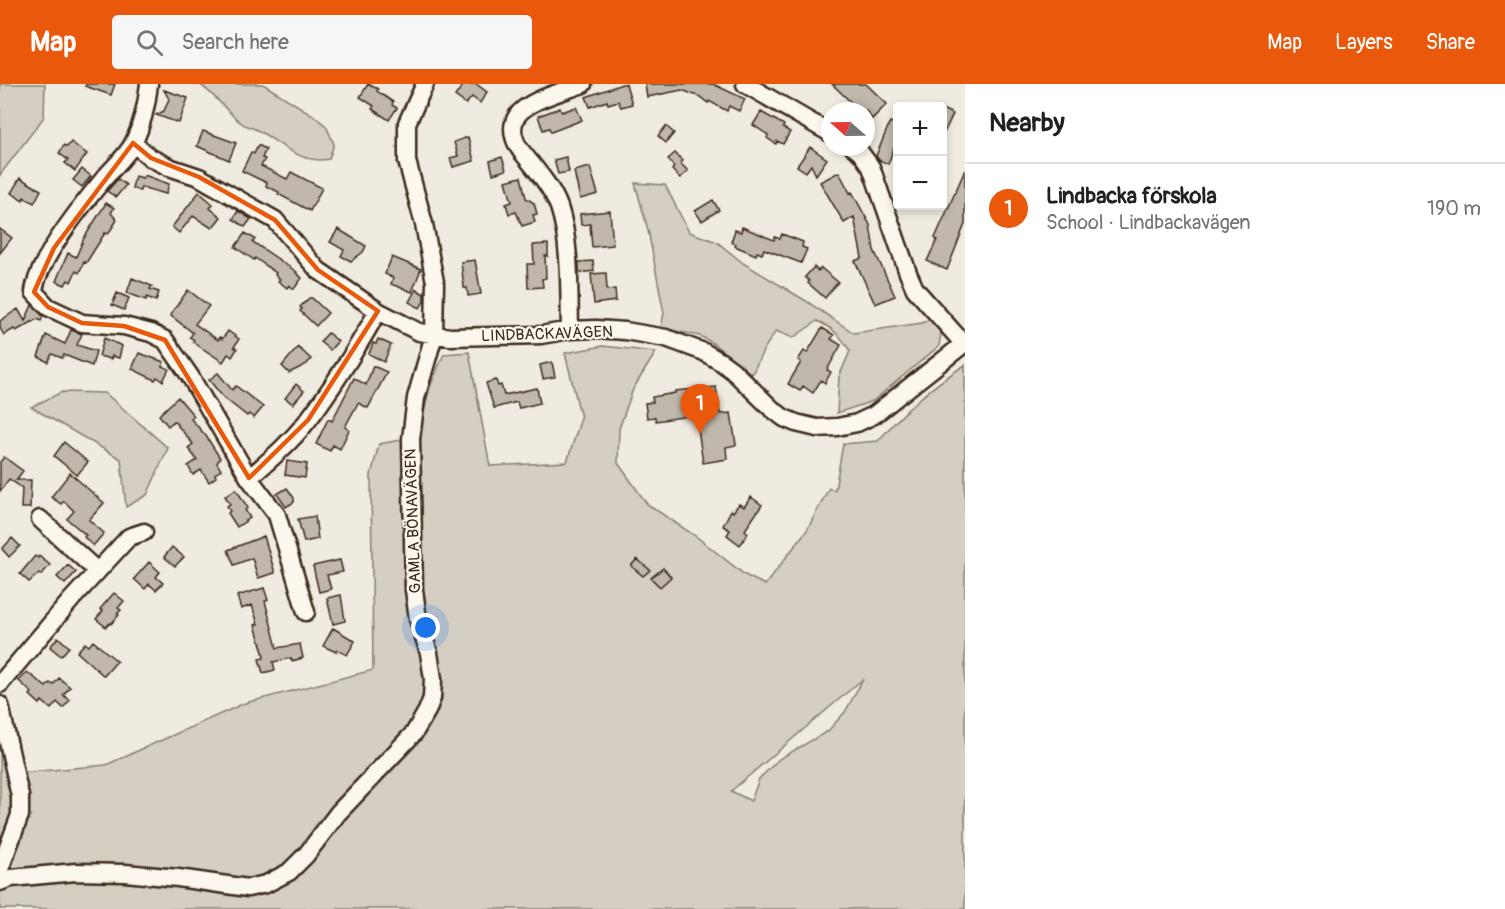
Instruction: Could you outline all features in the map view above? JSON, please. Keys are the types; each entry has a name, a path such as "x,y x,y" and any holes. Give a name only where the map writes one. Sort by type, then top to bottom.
{"street":[{"path":"149,84 134,144 91,195 54,248 37,275 34,292 48,308 82,323 124,326 152,333 165,340 190,376 249,478 277,515 306,612"},
{"path":"570,330 569,281 563,224 558,205 548,186 516,145 513,131 516,117 522,110 582,84"},
{"path":"745,84 821,128"},
{"name":"GAMLA BÖNAVÄGEN","path":"0,882 76,872 135,874 248,888 266,884 289,872 306,855 338,813 414,734 428,711 432,698 433,679 429,653 418,619 414,590 411,439 416,398 434,334 435,282 424,224 407,161 407,123 417,88"},
{"name":"LINDBACKAVÄGEN","path":"134,144 151,158 199,177 275,220 318,270 378,311 419,332 450,337 541,335 570,330 625,331 666,338 704,352 732,370 784,418 817,428 837,428 857,423 874,415 964,343"},
{"path":"863,156 871,167 915,289 964,343"},
{"path":"249,478 278,453 308,420 353,355 378,311"},
{"path":"40,519 97,571"},
{"path":"0,684 129,537 144,532"},
{"path":"0,705 20,796 20,815 0,869"}],"highlighted area":[{"path":"133,143 151,158 199,177 275,220 318,270 378,311 308,420 249,478 165,340 124,326 82,323 48,307 34,292 54,248"}],"shaded area":[{"path":"0,84 45,84 44,117 0,175"},
{"path":"199,84 263,84 313,115 326,126 334,144 329,159 309,159 300,156 242,123"},
{"path":"635,183 665,185 689,232 717,242 743,263 854,333 922,323 930,319 941,333 939,346 873,401 837,413 839,377 850,351 836,333 817,321 793,338 776,331 752,374 700,336 661,328 664,313 648,230"},
{"path":"603,346 656,352 633,389 619,429 618,463 647,504 697,537 745,575 765,585 807,530 829,488 835,490 843,444 878,441 918,400 965,365 965,909 0,909 0,738 8,774 106,765 245,703 373,670 371,475 379,444 418,437 430,387 444,354 469,352 490,466 567,462 581,418 565,353","holes":["863,679 845,712 828,731 779,759 759,779 751,801 731,791"]},
{"path":"62,392 105,393 168,448 147,495 126,507 121,459 31,407"}],"building":[{"path":"86,84 115,84 111,95 85,86"},
{"path":"368,84 378,89 377,91 393,102 392,105 397,108 389,120 372,109 374,106 360,97"},
{"path":"464,84 476,84 487,92 480,103 472,97 466,104 455,96"},
{"path":"626,84 632,104 621,107 618,101 608,104 607,101 590,107 586,97"},
{"path":"645,84 713,84 745,99 739,111 729,106 727,111 682,90 647,97"},
{"path":"832,84 866,84 887,104 875,116 875,102 851,102"},
{"path":"164,90 188,98 179,123 156,115 164,111 169,99"},
{"path":"576,107 582,120 551,132 549,128 543,130 538,116 560,108 562,112"},
{"path":"947,111 953,114 947,127"},
{"path":"761,112 784,125 783,128 790,132 783,144 777,141 776,144 767,138 768,135 753,125"},
{"path":"890,122 893,123 893,151 888,164 876,156"},
{"path":"666,126 674,133 666,143 658,136"},
{"path":"203,131 236,143 229,160 197,146"},
{"path":"468,137 474,161 453,167 450,158 458,156 454,142"},
{"path":"71,142 87,154 75,171 65,163 68,160 59,153 64,145 67,147"},
{"path":"258,145 266,149 262,158 265,159 261,166 287,179 291,172 322,188 310,211 278,194 279,192 266,186 267,183 242,171 251,152 254,154"},
{"path":"810,147 827,159 816,175 811,165 806,172 797,166"},
{"path":"675,153 683,161 680,163 688,171 680,178 672,170 674,167 668,159"},
{"path":"502,157 506,170 493,174 490,161"},
{"path":"566,157 569,172 558,174 554,160"},
{"path":"590,167 598,194 580,199 574,171"},
{"path":"82,169 91,176 82,187 73,180"},
{"path":"965,170 965,224 947,270 927,261"},
{"path":"839,172 870,225 874,250 895,296 875,304 855,261 862,258 854,217 844,223 820,182"},
{"path":"144,175 169,184 166,194 141,187 140,191 132,188 135,176 143,178"},
{"path":"521,177 526,198 534,203 537,214 533,215 535,222 522,226 516,212 509,214 506,204 512,202 506,181"},
{"path":"20,178 41,190 34,203 11,193"},
{"path":"118,179 126,185 116,197 107,191"},
{"path":"199,192 213,204 210,208 221,217 212,228 193,216 179,233 172,227"},
{"path":"713,200 719,210 702,221 695,211"},
{"path":"106,203 114,208 111,213 117,220 108,234 105,233 86,263 84,262 79,273 76,271 71,282 68,280 65,285 56,281 68,253 76,257 84,238"},
{"path":"238,211 251,219 245,227 233,219"},
{"path":"610,211 613,245 592,247 590,224 581,225 580,214"},
{"path":"742,227 774,240 775,237 780,239 782,234 803,242 802,247 807,249 801,263 764,249 762,254 757,252 756,255 735,246 736,244 731,242 735,230 741,232"},
{"path":"0,229 12,238 0,253"},
{"path":"338,229 366,246 363,252 351,261 341,256 344,250 330,242"},
{"path":"245,233 255,239 253,242 297,272 302,278 294,289 289,285 287,288 278,281 280,279 275,275 276,273 235,247"},
{"path":"548,244 548,256 545,256 546,278 542,279 543,287 528,288 527,264 534,264 533,245"},
{"path":"392,257 421,269 412,292 391,284 393,278 385,274"},
{"path":"475,260 481,294 468,296 467,288 464,288 461,262"},
{"path":"593,261 594,271 579,273 579,262"},
{"path":"814,267 818,271 821,268 838,282 825,298 808,283 805,277"},
{"path":"606,273 607,290 615,289 616,301 594,304 591,274"},
{"path":"132,278 152,286 150,289 159,292 156,301 127,293"},
{"path":"416,289 424,294 424,301 420,308 409,302"},
{"path":"188,290 209,306 195,324 218,340 220,337 222,339 228,331 239,339 232,357 228,354 223,362 193,342 194,340 190,337 193,333 170,315"},
{"path":"117,293 129,298 124,310 112,305"},
{"path":"312,298 328,313 316,326 300,311 302,309 300,307"},
{"path":"32,305 43,316 41,321 37,319 4,335 0,328 0,321 18,309 25,321"},
{"path":"822,328 834,335 831,339 841,345 827,370 831,372 825,383 821,380 813,393 803,386 800,391 788,384 801,362 798,360 804,351 807,353"},
{"path":"71,330 82,334 77,345 96,351 92,366 64,355 62,358 52,354 48,362 38,357 46,335 65,344"},
{"path":"328,333 338,341 330,350 320,342"},
{"path":"104,338 122,346 119,358 99,356"},
{"path":"378,339 391,345 384,362 369,354 373,343 376,344"},
{"path":"298,347 311,359 307,364 289,373 282,366"},
{"path":"139,353 164,362 162,366 169,369 163,381 157,377 155,380 132,369"},
{"path":"552,362 555,377 543,379 540,365"},
{"path":"373,366 387,372 368,408 358,403 345,427 349,430 340,449 333,445 330,451 316,444 328,419 332,421 354,378 366,385"},
{"path":"218,373 232,390 236,386 263,407 254,418 249,414 247,416 223,397 209,380"},
{"path":"496,380 498,386 501,385 504,395 537,388 540,403 519,408 517,402 494,408 486,383"},
{"path":"296,384 304,391 293,404 285,398"},
{"path":"716,387 720,414 731,413 736,445 726,447 727,459 703,463 696,415 656,421 655,417 647,418 645,403 653,402 652,397 675,393 675,391"},
{"path":"178,397 194,416 191,419 206,436 220,458 217,463 221,470 209,482 201,470 193,475 188,466 197,460 188,448 193,444 174,421 168,426 159,415"},
{"path":"64,442 88,462 77,475 54,456"},
{"path":"4,457 23,471 16,480 31,480 30,508 21,508 22,488 9,479 0,491 0,462"},
{"path":"287,461 307,464 305,478 285,475"},
{"path":"70,473 104,503 89,520 104,533 93,546 84,537 86,535 67,519 74,511 64,501 61,504 51,497"},
{"path":"287,488 294,502 286,507 277,494"},
{"path":"236,489 248,508 245,510 250,518 237,527 228,513 230,511 227,506 230,504 225,496"},
{"path":"751,497 762,505 745,530 748,533 740,545 727,535 730,530 723,526 731,510 733,512 739,504 744,507"},
{"path":"315,516 318,539 304,542 298,519"},
{"path":"264,536 275,573 258,578 252,558 234,565 228,550"},
{"path":"12,538 20,546 9,557 2,549"},
{"path":"172,547 184,557 175,566 164,557"},
{"path":"35,556 38,558 39,556 50,565 41,575 39,573 29,582 20,574"},
{"path":"637,559 650,570 643,576 631,566"},
{"path":"340,560 343,572 327,575 331,589 319,592 313,566"},
{"path":"149,562 160,572 156,577 163,583 156,590 149,584 145,589 134,579"},
{"path":"68,565 76,572 65,584 57,577"},
{"path":"663,568 671,577 660,587 651,578"},
{"path":"264,588 277,648 300,644 303,658 273,662 275,670 263,673 259,659 264,658 252,605 241,609 237,596"},
{"path":"114,593 124,601 118,608 121,610 117,614 119,615 106,627 96,619 103,611 100,609"},
{"path":"341,595 345,621 333,624 327,598"},
{"path":"333,628 355,641 347,655 323,646"},
{"path":"58,637 69,647 61,656 50,647"},
{"path":"93,641 117,661 104,676 77,652 85,643 89,646"},
{"path":"27,672 46,687 50,683 53,685 59,678 70,687 63,695 70,700 63,708 57,702 51,709 42,701 40,704 19,681"}],"place":[{"name":"Lindbacka förskola","path":"700,434"}]}
